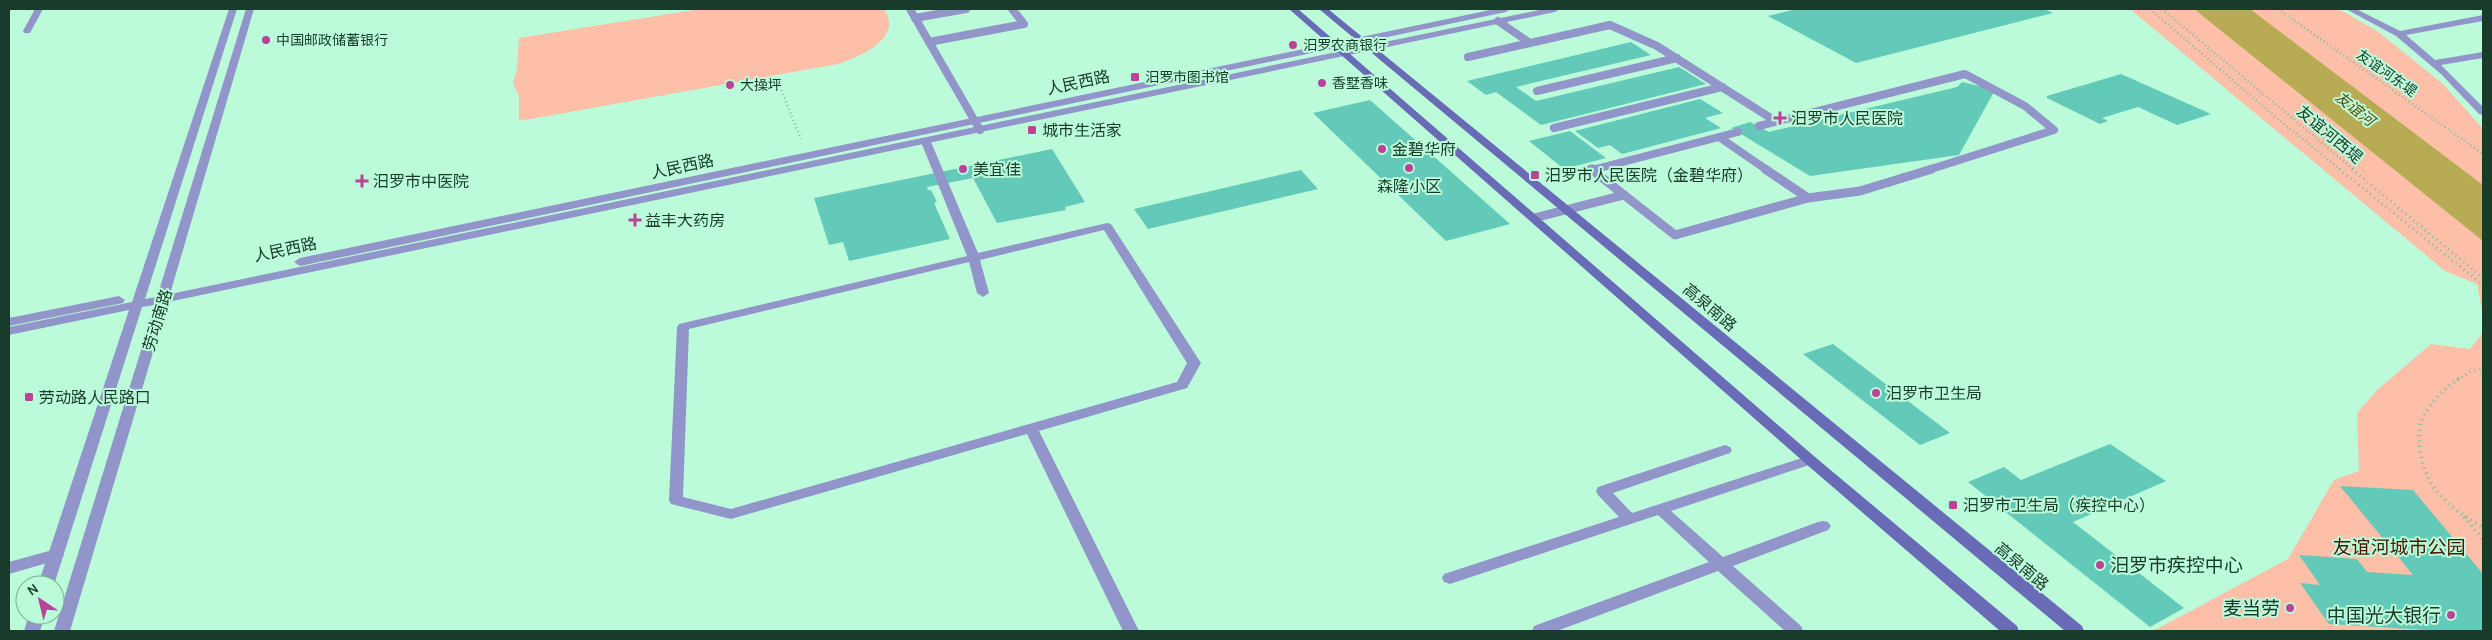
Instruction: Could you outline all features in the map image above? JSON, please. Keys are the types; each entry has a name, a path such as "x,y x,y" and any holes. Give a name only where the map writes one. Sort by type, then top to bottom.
{"main road":[{"path":"1293,9 1810,460 2011,631"},
{"name":"高泉南路","path":"1323,9 2076,631"}],"street":[{"path":"27,31 39,9"},
{"name":"劳动南路","path":"49,575 233,9"},
{"name":"劳动南路","path":"62,631 250,9"},
{"name":"人民西路","path":"9,322 165,295 926,142 978,125 1335,45 1506,9"},
{"name":"人民西路","path":"165,295 808,156 1372,49 1555,9"},
{"path":"2350,9 2399,34 2433,63 2483,112"},
{"path":"2399,34 2483,18"},
{"path":"2433,63 2483,55"},
{"path":"926,142 973,256 983,293"},
{"path":"1108,226 1194,363 1182,385 1031,428 731,514 676,500 684,327 973,256 1108,226"},
{"name":"人民西路","path":"9,331 139,300"},
{"path":"1031,428 1131,631"},
{"path":"1629,519 1603,491 1725,450"},
{"path":"1450,578 1810,460"},
{"path":"1660,509 1795,631"},
{"path":"1540,631 1823,526"},
{"path":"9,568 56,555"}],"lane":[{"path":"910,9 978,125"},
{"path":"915,18 966,9"},
{"path":"929,42 1024,24 1012,9"},
{"path":"1498,21 1530,43"},
{"path":"1468,57 1610,25 1658,46 1777,122"},
{"path":"1537,91 1677,58"},
{"path":"1738,132 1591,169 1674,235 1808,198 1860,191 2054,130 2025,106 1965,74 1759,126"},
{"path":"1554,128 1722,87"},
{"path":"1719,137 1808,198"},
{"path":"1534,218 1624,195"}],"path":[{"path":"2150,9 2266,110 2483,285"},
{"name":"友谊河西堤","path":"2162,9 2483,278"},
{"name":"友谊河东堤","path":"2278,9 2483,154"},
{"path":"777,80 808,156"},
{"path":"2483,369 2472,371 2445,387 2421,422 2420,454 2432,485 2483,539"},
{"path":"2462,515 2483,527"}],"green space":[{"path":"700,9 884,9 889,20 888,29 877,45 838,64 519,121 519,96 513,83 517,69 519,38"},
{"path":"2130,9 2339,9 2380,33 2444,85 2483,129 2483,315 2477,284 2445,271"},
{"name":"友谊河城市公园","path":"2483,332 2483,631 2153,631 2288,559 2334,480 2359,471 2357,413 2377,390 2431,344 2470,349"}],"water":[{"name":"友谊河","path":"2194,9 2250,9 2483,185 2483,241"}],"building":[{"path":"1797,9 2044,9 2053,13 1856,63 1768,16"},
{"path":"1631,42 1651,55 1516,87 1536,101 1679,67 1706,84 1541,125 1496,92 1486,95 1467,81"},
{"path":"2121,74 2211,114 2177,125 2138,107 2102,118 2108,121 2100,124 2047,98 2047,96"},
{"path":"1962,82 1995,90 1959,155 1810,176 1731,128 1750,122 1769,132 1957,87"},
{"path":"1700,99 1723,113 1705,118 1721,128 1622,154 1610,145 1598,148 1575,131"},
{"name":"森隆小区","path":"1370,100 1510,224 1446,241 1313,113"},
{"path":"1570,131 1606,158 1564,169 1529,141"},
{"path":"1052,149 1085,202 1065,207 1066,210 997,223 973,178 927,187 928,190 931,190 937,202 934,203 950,239 849,261 843,242 829,245 814,198"},
{"path":"1301,170 1318,189 1148,229 1134,209"},
{"name":"汨罗市卫生局","path":"1833,344 1950,433 1920,445 1803,354"},
{"name":"汨罗市疾控中心","path":"2110,444 2166,481 2073,522 2184,608 2150,627 1968,482 2004,467 2021,480"},
{"path":"2340,486 2413,490 2483,574 2483,631 2443,631 2329,624 2300,583 2320,585 2299,555 2357,559 2367,572 2413,575"}],"place":[{"name":"中国邮政储蓄银行","path":"266,40"},
{"name":"汨罗农商银行","path":"1293,45"},
{"name":"汨罗市图书馆","path":"1135,77"},
{"name":"香墅香味","path":"1322,83"},
{"name":"大操坪","path":"730,85"},
{"name":"汨罗市人民医院","path":"1780,118"},
{"name":"城市生活家","path":"1032,130"},
{"name":"金碧华府","path":"1382,149"},
{"name":"森隆小区","path":"1409,168"},
{"name":"美宜佳","path":"963,169"},
{"name":"汨罗市人民医院（金碧华府）","path":"1535,175"},
{"name":"汨罗市中医院","path":"362,181"},
{"name":"益丰大药房","path":"635,220"},
{"name":"汨罗市卫生局","path":"1876,393"},
{"name":"劳动路人民路口","path":"29,397"},
{"name":"汨罗市卫生局（疾控中心）","path":"1953,505"},
{"name":"汨罗市疾控中心","path":"2100,565"},
{"name":"麦当劳","path":"2290,608"},
{"name":"中国光大银行","path":"2451,615"}]}
